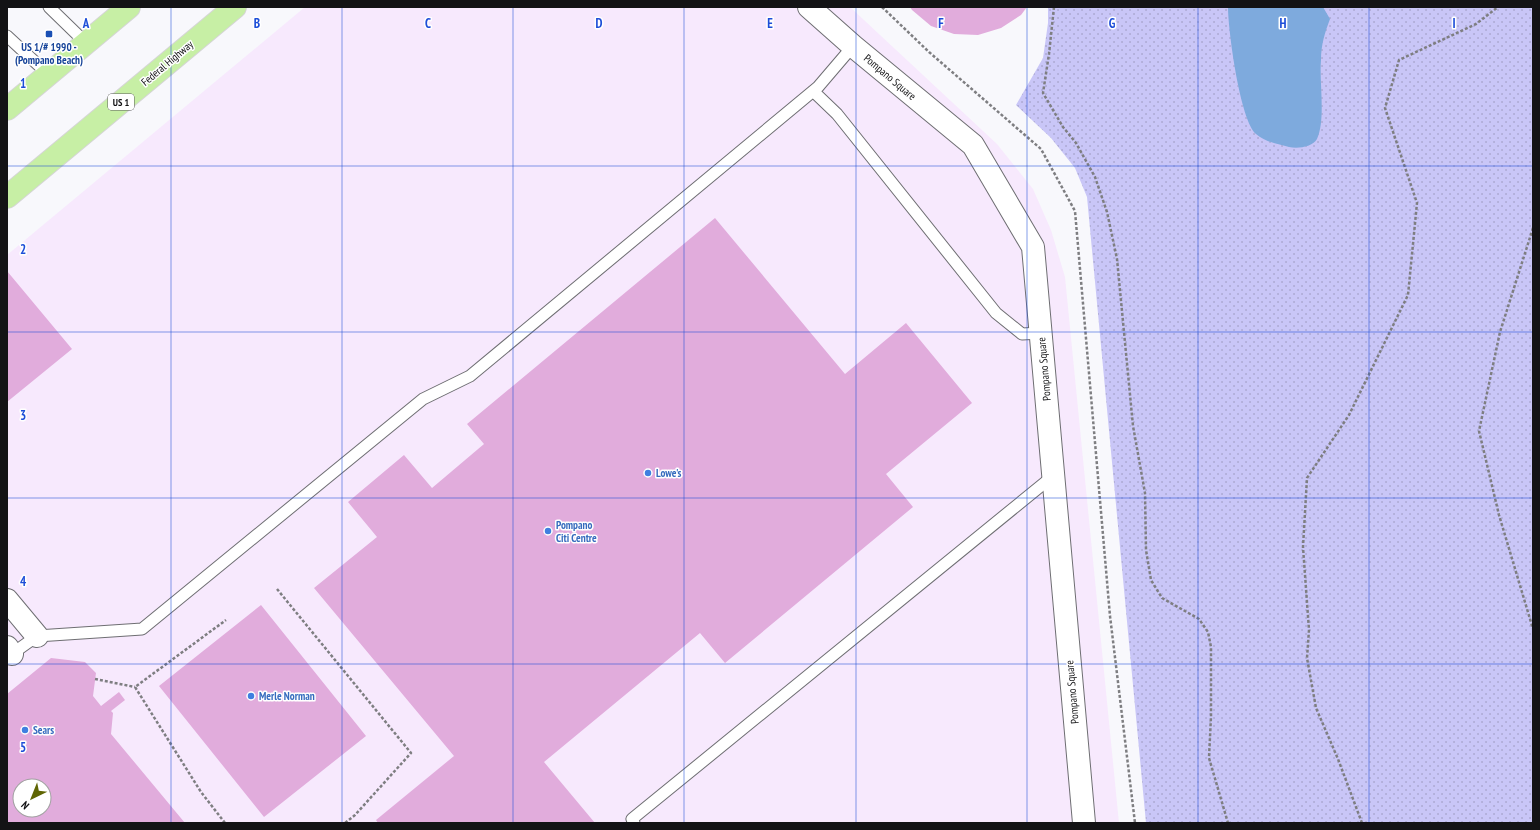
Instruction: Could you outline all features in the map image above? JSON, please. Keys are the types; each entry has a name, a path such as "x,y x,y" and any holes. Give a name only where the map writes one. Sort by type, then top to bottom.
{"main road":[{"path":"7,109 129,7"},
{"name":"Federal Highway","path":"7,197 235,7"}],"street":[{"name":"Pompano Square","path":"809,7 853,46 973,145 1033,247 1084,823"},
{"path":"7,600 36,636"}],"lane":[{"path":"48,7 86,43"},
{"path":"7,36 48,74"},
{"path":"9,653 36,636 142,629 423,399 470,376 818,87 853,46"},
{"path":"813,90 837,114 996,313 1022,334 1041,333"},
{"path":"634,823 632,819 1053,476"}],"path":[{"path":"1054,7 1049,54 1042,93 1063,127 1076,143 1095,177 1107,212 1117,259 1133,426 1145,493 1146,550 1151,580 1162,598 1198,619 1208,632 1211,646 1211,716 1209,758 1228,823"},
{"path":"1362,823 1338,759 1316,708 1307,658 1309,630 1303,547 1307,478 1350,415 1408,295 1417,203 1385,108 1399,60 1476,24 1498,7"},
{"path":"1533,228 1500,332 1479,431 1499,515 1533,629"},
{"path":"276,589 410,753 355,815 345,823"},
{"path":"135,687 226,620"},
{"path":"95,679 135,687 201,792 226,823"}],"shaded area":[{"name":"Pompano Citi Centre","path":"305,7 850,7 997,144 1033,189 1051,230 1065,277 1119,823 7,823 7,255"},
{"path":"1048,7 1533,7 1533,823 1146,823 1087,197 1075,168 1051,138 1016,105 1043,58 1048,23"},
{"path":"1228,7 1323,7 1330,19 1326,29 1321,54 1322,111 1320,131 1317,139 1312,144 1296,148 1276,144 1260,137 1250,125 1240,94 1236,74 1230,35"}],"building":[{"path":"910,7 1027,7 1021,15 1001,28 978,35 954,34 931,26"},
{"path":"715,218 845,374 906,323 972,403 886,474 913,507 725,663 700,633 544,762 595,823 378,823 376,820 454,756 314,588 377,537 348,502 404,455 432,488 484,444 467,424"},
{"path":"7,271 72,349 7,402"},
{"path":"261,605 366,736 264,817 159,686"},
{"path":"51,658 85,662 96,673 93,696 101,706 119,692 125,700 111,711 113,713 111,734 185,823 7,823 7,694"}],"place":[{"name":"US 1/# 1990 - (Pompano Beach)","path":"49,34"},
{"name":"Lowe's","path":"648,473"},
{"name":"Pompano Citi Centre","path":"548,531"},
{"name":"Merle Norman","path":"251,696"},
{"name":"Sears","path":"25,730"}]}
